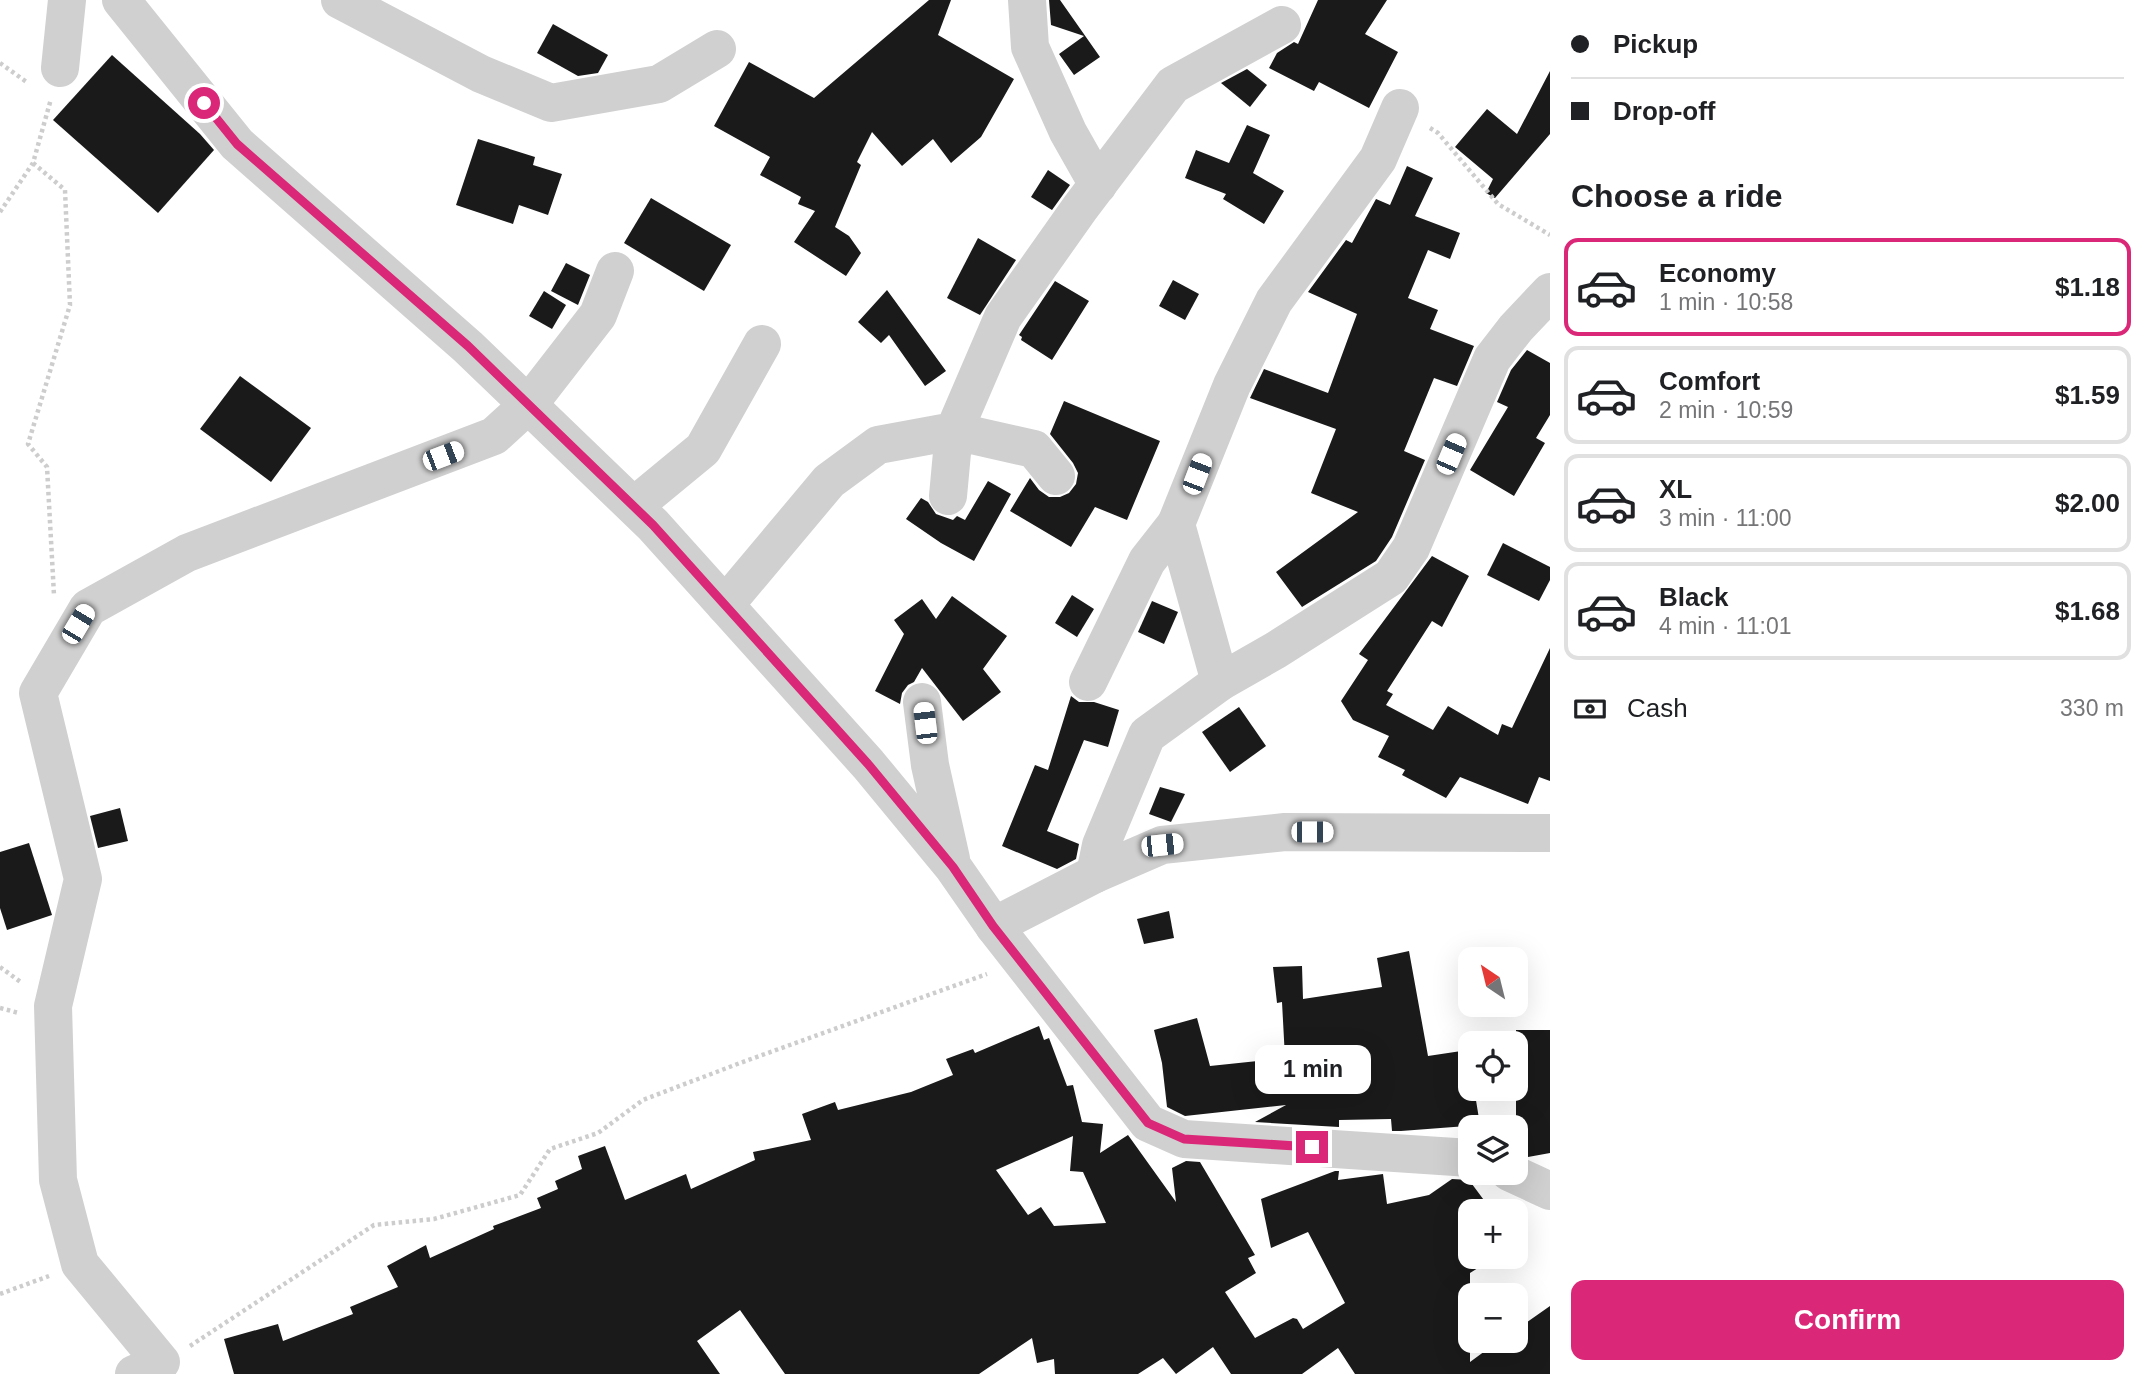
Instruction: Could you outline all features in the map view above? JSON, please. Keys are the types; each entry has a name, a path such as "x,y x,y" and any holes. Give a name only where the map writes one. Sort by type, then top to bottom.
{"street":[{"path":"60,68 66,0"},
{"path":"121,0 237,144 468,346 634,506 725,605 868,764 953,867 993,926 1148,1123 1184,1139 1458,1157"},
{"path":"340,0 481,74 551,103 659,84 717,49"},
{"path":"1027,0 1030,47 1068,132 1098,185"},
{"path":"948,496 954,431 1003,317 1173,85 1282,25"},
{"path":"1088,682 1147,561 1176,524 1232,385 1274,302 1378,159 1400,108"},
{"path":"148,1368 80,1264 58,1180 53,1006 83,879 38,693 88,608 187,553 494,436 529,404 598,315 615,271"},
{"path":"1095,874 1101,845 1147,736 1220,682 1276,650 1391,576 1411,548 1492,359 1516,328 1550,292"},
{"path":"634,506 703,449 762,344"},
{"path":"725,605 828,481 878,445 954,431 1034,449 1056,476"},
{"path":"1176,524 1220,682"},
{"path":"922,702 930,765 953,867"},
{"path":"993,926 1095,874 1162,845 1285,832 1550,833"},
{"path":"1528,1181 1550,1191"}],"path":[{"path":"0,212 33,163 60,68"},
{"path":"1400,108 1438,133 1498,204 1550,235"},
{"path":"33,163 65,190 70,305 27,444 47,467 55,603"},
{"path":"148,1368 188,1348 374,1225 434,1219 520,1195 550,1149 597,1133 643,1100 920,997 1023,962"},
{"path":"0,1294 80,1264"}],"building":[{"path":"929,0 951,0 938,35 1014,79 981,137 951,163 933,139 902,166 872,132 857,162 861,165 835,227 849,236 861,253 846,276 794,242 815,211 798,204 801,197 760,175 770,157 714,126 749,62 814,98"},
{"path":"1049,0 1060,0 1100,57 1074,75 1059,54 1084,36 1051,25"},
{"path":"1318,0 1387,0 1365,34 1398,52 1369,108 1319,82 1314,91 1269,68 1277,53 1294,42 1298,44"},
{"path":"553,24 608,55 598,73 578,76 537,53"},
{"path":"112,55 200,134 214,150 158,213 53,120"},
{"path":"1247,69 1267,85 1250,107 1221,83"},
{"path":"1550,71 1550,134 1495,198 1486,193 1493,179 1455,147 1487,109 1517,134"},
{"path":"1247,125 1270,135 1253,173 1284,191 1264,224 1223,199 1226,194 1185,178 1196,150 1229,163"},
{"path":"478,139 535,157 533,165 562,174 548,215 519,205 513,224 456,205"},
{"path":"1407,166 1433,178 1415,216 1460,233 1450,259 1428,250 1408,298 1438,310 1430,329 1474,346 1457,386 1434,378 1404,451 1425,460 1392,537 1376,561 1302,607 1276,572 1358,512 1311,493 1336,429 1250,398 1264,369 1328,393 1357,314 1308,292 1346,240 1352,243 1376,199 1390,205"},
{"path":"1048,170 1070,185 1052,210 1031,197"},
{"path":"651,198 731,245 704,291 624,243"},
{"path":"978,238 1016,260 980,315 947,298"},
{"path":"566,263 590,275 578,305 551,291"},
{"path":"1173,280 1199,294 1185,320 1159,306"},
{"path":"1055,281 1089,301 1052,360 1021,340 1019,335"},
{"path":"887,290 946,371 925,386 889,335 881,343 858,322"},
{"path":"544,291 566,305 552,329 529,316"},
{"path":"1527,350 1550,363 1550,415 1536,438 1545,443 1514,496 1470,470 1508,407 1497,402 1511,370"},
{"path":"240,376 311,428 271,482 200,429"},
{"path":"1064,401 1160,441 1127,520 1095,507 1071,547 1010,511 1030,478 1039,490 1049,497 1060,497 1069,493 1076,484 1078,473 1073,463 1050,434"},
{"path":"988,481 1011,494 974,561 906,519 921,498 928,502 936,514 953,520 957,516 965,520"},
{"path":"1503,543 1550,567 1550,580 1539,601 1487,575"},
{"path":"1432,556 1469,576 1442,627 1432,621 1387,691 1393,694 1386,705 1433,730 1448,706 1498,735 1502,724 1512,728 1550,648 1550,781 1539,777 1528,804 1460,777 1446,798 1402,775 1405,770 1378,757 1389,736 1353,720 1341,701 1368,660 1359,654"},
{"path":"1072,595 1094,609 1077,637 1055,623"},
{"path":"952,596 1007,636 983,669 1001,692 963,721 922,668 914,682 902,693 900,704 875,691 904,634 894,620 922,599 936,619"},
{"path":"1152,601 1178,612 1164,644 1138,632"},
{"path":"1071,696 1079,702 1094,702 1119,710 1108,747 1084,740 1047,831 1079,844 1076,859 1057,869 1002,846 1035,765 1048,770"},
{"path":"1239,707 1266,746 1230,772 1202,732"},
{"path":"1160,787 1185,794 1171,822 1149,814"},
{"path":"120,808 128,841 98,848 90,816"},
{"path":"29,843 52,915 7,930 0,908 0,852"},
{"path":"1169,911 1174,938 1144,944 1137,919"},
{"path":"1409,951 1428,1056 1458,1052 1458,1101 1476,1101 1478,1115 1458,1115 1458,1127 1392,1131 1391,1119 1339,1120 1339,1127 1255,1122 1286,1105 1185,1116 1167,1107 1162,1063 1154,1030 1197,1018 1210,1066 1285,1058 1282,1002 1277,1003 1273,967 1302,966 1303,999 1382,987 1377,958"},
{"path":"1039,1026 1044,1040 1049,1038 1067,1086 1073,1085 1082,1122 1103,1124 1100,1153 1128,1135 1176,1202 1172,1168 1186,1161 1200,1162 1255,1255 1248,1258 1256,1273 1225,1292 1255,1338 1293,1318 1297,1319 1303,1329 1345,1303 1308,1232 1271,1248 1261,1199 1335,1171 1339,1171 1338,1180 1383,1174 1387,1204 1429,1195 1452,1179 1458,1179 1458,1185 1473,1185 1483,1199 1458,1199 1458,1269 1476,1269 1470,1273 1470,1283 1458,1283 1458,1353 1470,1353 1470,1362 1482,1353 1528,1353 1528,1322 1550,1306 1550,1374 1355,1374 1338,1348 1302,1374 1231,1374 1213,1347 1176,1374 1163,1358 1138,1374 1055,1374 1054,1359 1037,1363 1032,1338 979,1374 785,1374 740,1310 697,1341 720,1374 234,1374 224,1339 278,1324 283,1341 353,1314 350,1307 398,1287 387,1266 426,1245 430,1258 494,1229 493,1226 541,1208 537,1198 558,1189 555,1181 582,1169 578,1156 605,1146 625,1200 686,1174 691,1189 755,1160 753,1152 811,1140 802,1114 835,1102 838,1110 911,1092 953,1075 946,1059 973,1049 975,1053","holes":["1073,1136 1070,1171 1083,1172 1106,1223 1054,1226 1041,1207 1028,1215 996,1170"]},
{"path":"1550,1030 1550,1153 1528,1157 1528,1115 1516,1115 1516,1101 1528,1101 1528,1031 1516,1031"}],"route":[{"path":"204,103 237,144 468,346 653,525 868,764 953,867 993,926 1148,1123 1184,1139 1312,1147"}]}
